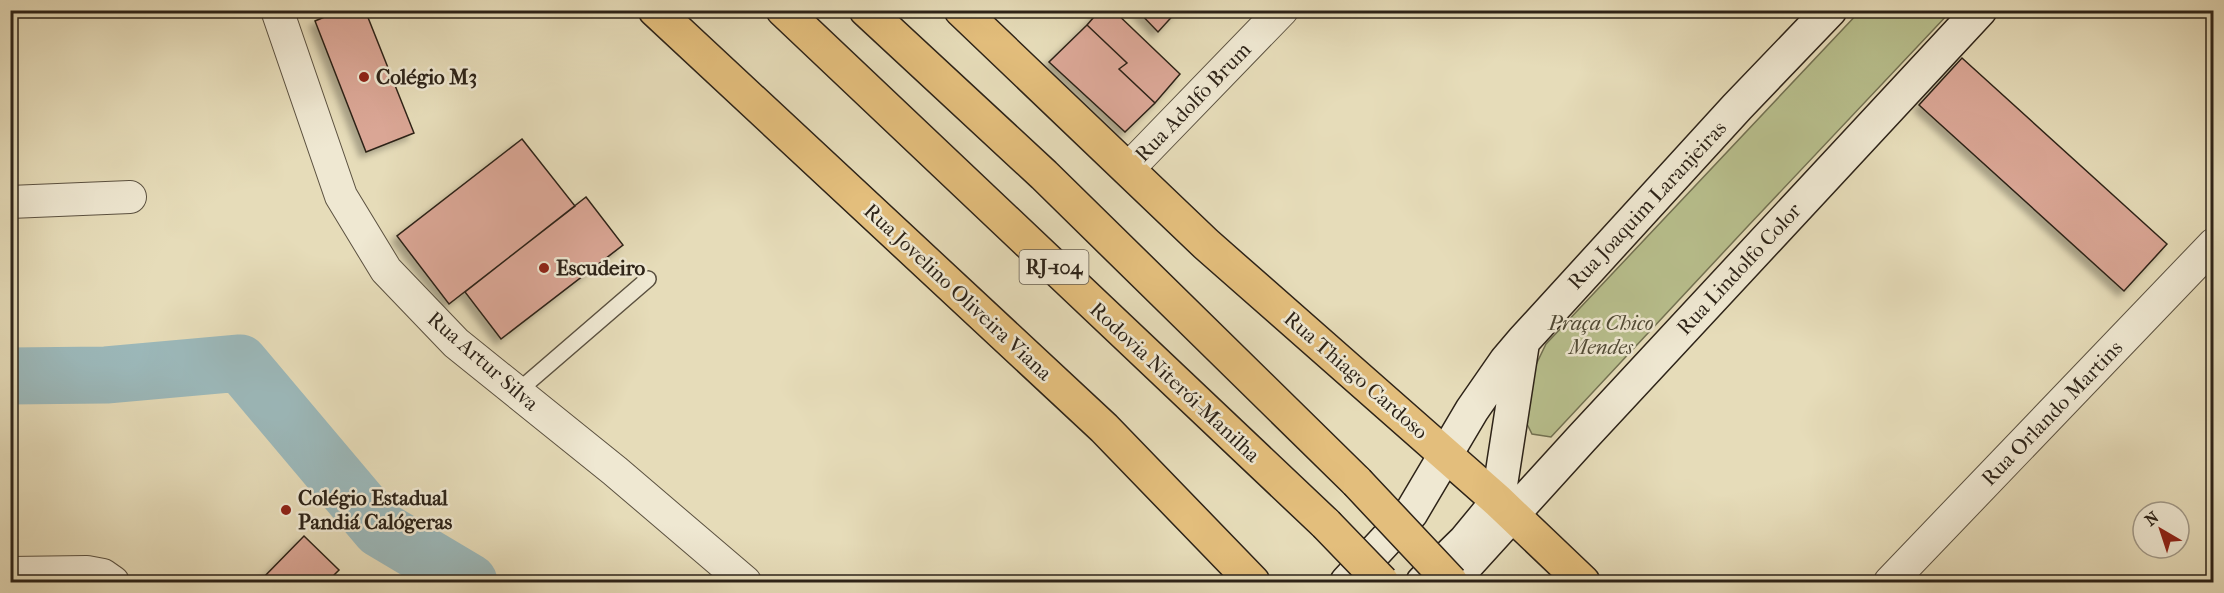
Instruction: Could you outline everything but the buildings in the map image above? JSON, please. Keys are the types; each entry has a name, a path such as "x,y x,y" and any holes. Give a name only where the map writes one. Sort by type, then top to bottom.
{"main road":[{"name":"Rua Jovelino Oliveira Viana","path":"655,10 1104,428 1253,582"},
{"name":"Rodovia Niterói-Manilha","path":"783,10 1326,524 1382,582"},
{"name":"RJ-104","path":"866,10 1044,175 1357,482 1451,582"},
{"name":"Rua Thiago Cardoso","path":"961,10 1206,244 1447,454 1583,582"},
{"name":"Rua Joaquim Laranjeiras","path":"1347,582 1411,513 1472,410 1522,341 1737,106 1830,10"},
{"name":"Rua Lindolfo Color","path":"1423,582 1582,438 1980,10"},
{"path":"1506,508 1522,341"},
{"name":"Rua Lindolfo Color","path":"1451,582 1506,508"}],"street":[{"name":"Rua Artur Silva","path":"277,10 341,196 386,270 456,343 615,471 745,582"},
{"name":"Rua Adolfo Brum","path":"1129,168 1282,10"},
{"path":"10,202 130,197"},
{"name":"Rua Orlando Martins","path":"1890,582 2214,244"},
{"path":"10,573 87,572 103,575 113,582"}],"lane":[{"path":"517,392 648,279"}],"green space":[{"name":"Praça Chico Mendes","path":"1860,11 1951,11 1551,437 1532,434 1525,420 1532,373 1546,344"}],"waterway":[{"path":"10,376 106,375 240,363 380,529 469,582"}],"place":[{"name":"Colégio M3","path":"364,77"},
{"name":"Escudeiro","path":"544,268"},
{"name":"Colégio Estadual Pandiá Calógeras","path":"286,510"}]}
